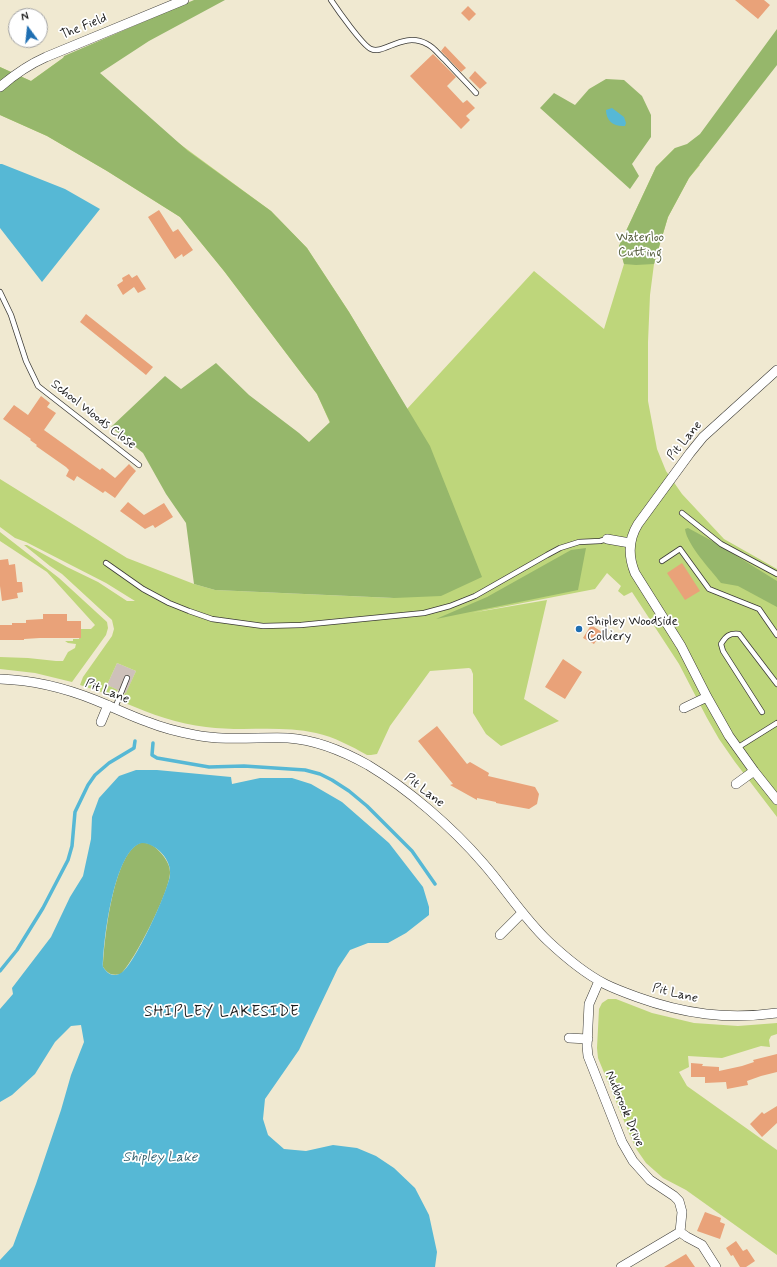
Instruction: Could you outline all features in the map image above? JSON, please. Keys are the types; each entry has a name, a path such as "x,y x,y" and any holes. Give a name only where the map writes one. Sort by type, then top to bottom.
{"street":[{"name":"The Field","path":"0,87 29,65 184,0"},
{"name":"Pit Lane","path":"777,370 709,431 696,445 638,524 632,534 630,543 630,560 635,573 682,646 707,697 737,748 777,800"},
{"path":"607,539 630,543"},
{"name":"Pit Lane","path":"0,679 28,681 54,687 85,696 148,722 172,730 198,736 220,738 296,739 338,750 380,773 443,823 481,861 522,913 549,942 599,981 657,1005 679,1010 723,1016 777,1013"},
{"path":"684,708 707,697"},
{"path":"101,722 112,707"},
{"path":"736,784 754,771"},
{"path":"500,935 522,913"},
{"name":"Nutbrook Drive","path":"599,981 589,1004 588,1056 622,1142 633,1161 646,1176 678,1199 682,1212 680,1232"},
{"path":"569,1038 588,1039"},
{"path":"621,1267 680,1232 702,1245 716,1267"}],"lane":[{"path":"330,0 360,39 370,49 377,50 410,39 426,43 435,50 476,94"},
{"name":"School Woods Close","path":"0,292 11,315 26,361 38,386 139,465"},
{"path":"682,513 721,544 777,574"},
{"path":"106,563 149,593 176,606 212,619 263,626 301,625 424,613 450,606 475,596 560,548 579,542 600,541 607,539"},
{"path":"662,561 680,549 709,589 759,609 777,635"},
{"path":"762,712 724,651 721,644 725,637 733,633 739,634 777,684"},
{"path":"112,707 127,678"},
{"path":"737,748 777,723"}],"shaded area":[{"path":"117,663 136,671 126,694 107,685"}],"green space":[{"path":"194,0 225,0 149,41 100,73 188,151 271,211 307,248 349,312 430,446 482,577 441,596 394,598 215,590 194,584 186,523 166,494 143,453 111,427 165,376 181,389 216,363 249,395 309,442 330,422 317,394 224,271 180,217 107,171 47,136 0,115 0,67 31,81 64,56"},
{"name":"Waterloo Cutting","path":"777,29 777,65 689,178 668,217 654,264 624,264 619,246 656,167 675,148 687,144 700,134"},
{"path":"63,58 271,211 307,248 349,312 407,409 534,271 604,329 624,264 619,246 656,167 675,148 700,165 689,178 668,217 654,264 650,295 648,401 657,449 666,471 682,494 724,539 777,569 777,817 719,739 679,664 632,592 624,596 618,591 621,586 607,573 595,589 471,613 547,600 524,699 559,721 501,746 486,734 473,713 473,674 469,668 430,671 390,726 377,754 371,755 367,755 336,739 316,733 289,729 234,729 206,727 185,724 155,715 125,703 123,699 125,693 136,671 117,663 107,685 118,690 113,696 80,685 83,677 112,636 114,629 112,620 62,574 24,545 27,545 98,582 127,601 135,601 106,583 26,542 15,538 0,527 0,479 127,558 194,584 215,590 393,598 330,423 317,394 224,271 180,217 107,171 47,136 0,115 0,67 31,81"},
{"path":"606,79 624,80 642,96 651,115 651,137 632,164 639,176 630,189 540,108 554,93 575,105 589,89"},
{"path":"688,528 714,542 777,581 777,607 738,586 721,583 690,542 685,529"},
{"path":"0,532 59,578 107,622 108,628 106,635 72,682 35,673 0,669 0,657 63,661 68,652 75,648 76,644 65,641 79,639 81,629 91,629 95,625 47,572 0,541"},
{"path":"586,548 578,590 436,619 487,597 571,550"},
{"path":"140,843 150,844 163,855 170,869 169,881 151,925 127,967 121,974 113,975 103,967 105,938 112,899 123,863 131,850"},
{"path":"608,999 616,999 652,1013 694,1023 738,1026 777,1023 777,1034 771,1036 769,1040 770,1047 761,1046 722,1058 688,1056 689,1067 679,1072 687,1086 777,1150 777,1255 686,1190 663,1178 646,1163 637,1150 598,1058 597,1048 599,1009 602,1003"}],"water":[{"path":"612,108 624,117 626,123 625,126 614,124 609,120 606,110"},
{"path":"0,164 65,189 100,209 42,282 0,228"},
{"name":"Shipley Lake","path":"136,770 157,770 231,777 232,784 260,778 292,778 311,784 342,802 389,843 423,887 429,907 429,915 406,933 388,943 368,943 350,950 338,968 299,1050 265,1099 263,1119 268,1135 284,1149 306,1151 333,1145 357,1148 376,1156 394,1168 415,1188 429,1215 437,1252 435,1267 0,1267 0,1260 13,1246 36,1184 71,1075 84,1042 81,1025 71,1026 55,1042 35,1074 12,1095 0,1102 0,1009 13,994 12,988 51,937 70,897 83,876 91,839 92,817 99,798 119,776","holes":["142,843 158,849 166,858 170,869 168,884 150,927 134,957 121,973 113,975 108,973 103,967 108,918 117,878 124,861 132,849"]}],"building":[{"path":"735,0 764,0 770,5 758,19"},
{"path":"468,6 476,14 469,21 461,13"},
{"path":"445,46 466,68 461,72 441,51"},
{"path":"433,54 456,77 447,86 463,103 467,100 475,108 466,116 470,120 461,129 410,76"},
{"path":"475,71 487,83 480,89 469,78"},
{"path":"159,210 173,232 178,229 193,250 183,257 182,254 175,259 148,217"},
{"path":"129,274 132,278 137,275 146,289 138,293 134,287 123,295 117,285 123,281 122,278"},
{"path":"86,314 153,367 146,375 80,322"},
{"path":"41,396 50,403 47,407 56,413 44,430 100,470 102,468 115,478 129,464 136,471 115,498 105,491 103,493 77,476 74,481 66,476 69,470 66,467 36,446 37,445 30,440 31,439 3,419 14,405 28,415"},
{"path":"128,502 144,515 164,503 173,517 155,528 153,525 145,529 120,511"},
{"path":"8,559 9,565 15,564 17,582 22,582 23,592 17,593 18,598 2,601 0,586 0,560"},
{"path":"682,563 700,591 685,600 667,573"},
{"path":"43,614 67,614 67,621 81,621 81,638 0,640 0,625 12,625 12,623 26,623 26,620 43,619"},
{"path":"591,625 602,632 594,644 583,638"},
{"path":"563,659 582,672 565,699 545,687"},
{"path":"437,726 467,764 470,762 489,773 488,776 535,787 539,794 537,804 529,809 477,798 477,800 450,785 453,784 418,741"},
{"path":"777,1054 777,1072 747,1081 748,1085 727,1089 726,1082 705,1083 705,1077 691,1077 691,1063 703,1064 702,1066 719,1067 719,1071 742,1066 754,1062 753,1060"},
{"path":"777,1106 777,1123 762,1137 750,1124 762,1112 764,1114"},
{"path":"705,1212 721,1218 720,1222 725,1224 720,1239 697,1231"},
{"path":"736,1241 743,1251 747,1249 755,1261 746,1267 740,1267 733,1255 731,1256 726,1248"},
{"path":"686,1254 695,1267 664,1267"}],"waterway":[{"path":"0,971 17,950 43,908 68,860 72,846 75,812 88,785 95,775 109,763 134,748 135,741"},
{"path":"153,743 152,755 157,758 209,767 244,766 305,770 320,774 349,791 367,806 412,851 435,884"}],"place":[{"name":"Shipley Woodside Colliery","path":"579,629"}],"district":[{"name":"SHIPLEY LAKESIDE","path":"222,1013"}]}
